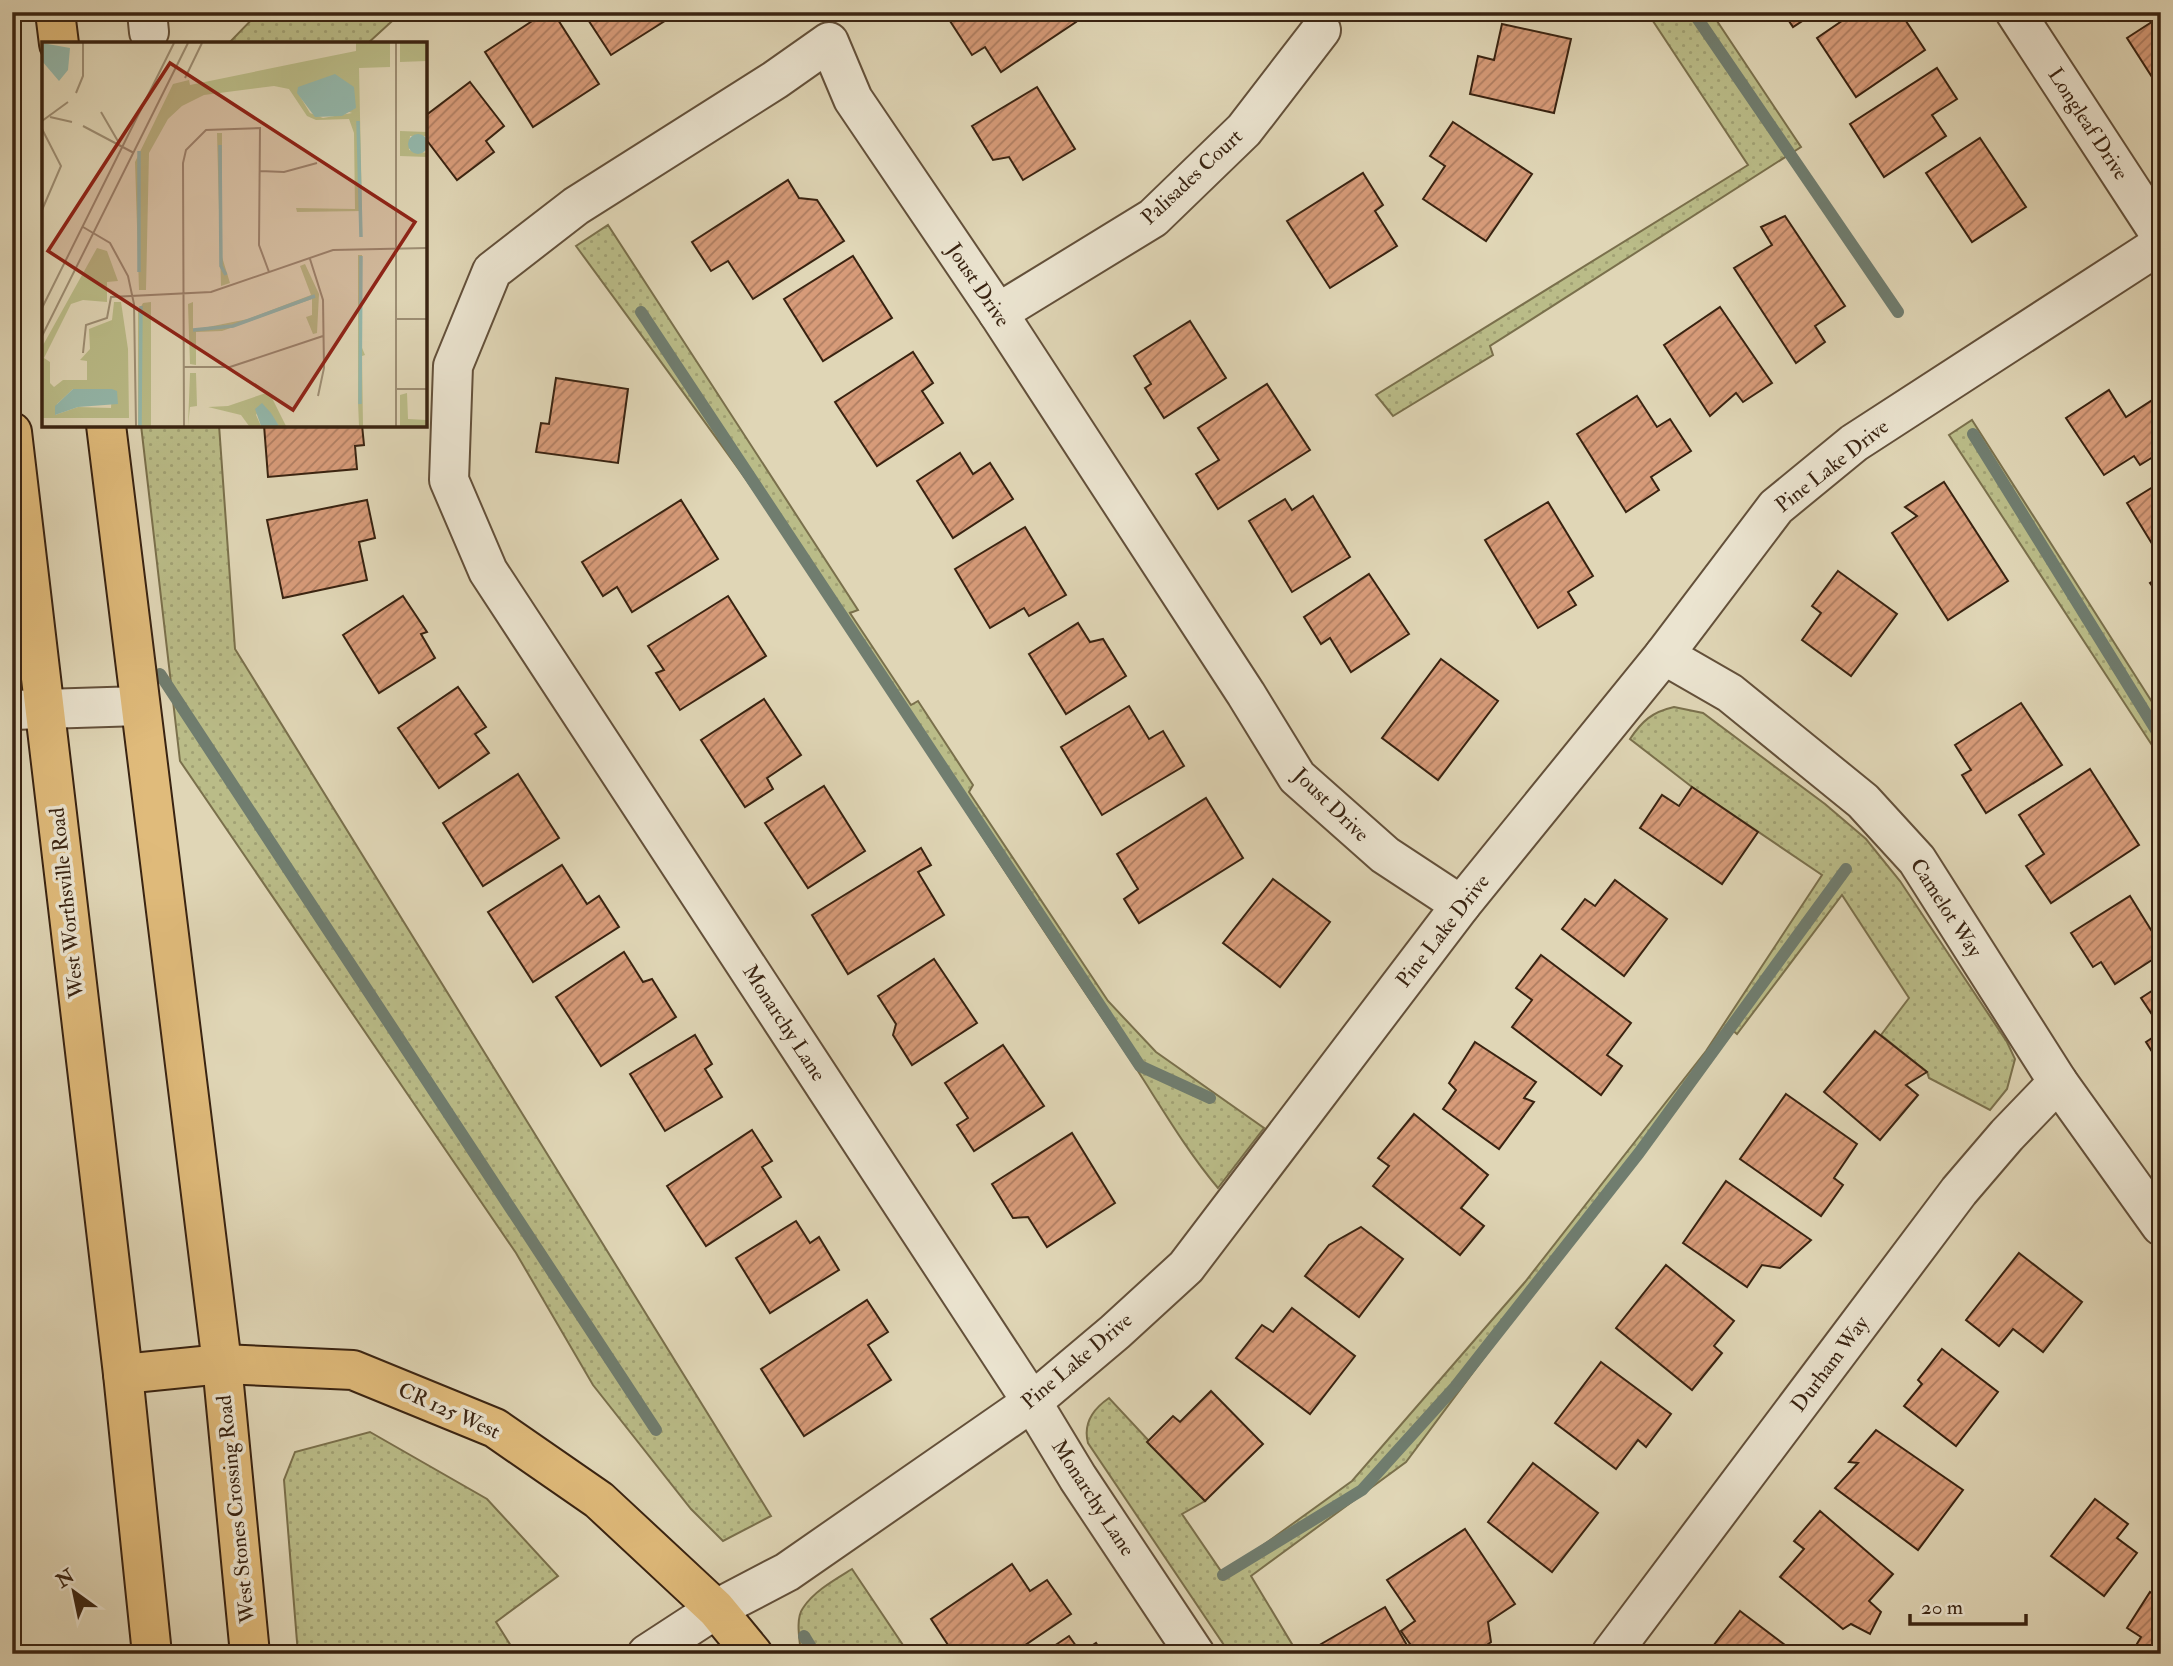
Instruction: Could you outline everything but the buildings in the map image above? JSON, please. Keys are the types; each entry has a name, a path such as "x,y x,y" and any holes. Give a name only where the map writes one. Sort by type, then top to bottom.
{"main road":[{"path":"55,12 59,42"},
{"path":"106,427 222,1364"},
{"name":"West Worthsville Road","path":"12,432 29,709 75,975 123,1374"},
{"name":"CR 125 West","path":"123,1374 222,1364 353,1370 495,1429 599,1500 716,1609 753,1654"},
{"name":"West Stones Crossing Road","path":"222,1364 250,1654"},
{"path":"123,1374 152,1654"}],"street":[{"name":"Longleaf Drive","path":"2015,12 2161,236"},
{"name":"Palisades Court","path":"998,313 1153,218 1244,130 1321,30"},
{"name":"Joust Drive","path":"453,366 492,271 576,206 775,80 829,42 853,99 998,313 1297,777 1385,855 1461,905"},
{"name":"Pine Lake Drive","path":"647,1654 716,1609 787,1572 1032,1402 1115,1332 1186,1266 1461,905 1664,654 1776,507 1854,443 2161,244"},
{"name":"Monarchy Lane","path":"453,366 449,480 488,571 1195,1654"},
{"name":"Camelot Way","path":"1664,654 1730,693 1863,801 1917,860 2058,1082 2161,1226"},
{"path":"29,709 140,706"},
{"name":"Durham Way","path":"1611,1654 1959,1191 2007,1135 2058,1082"}],"green space":[{"path":"259,12 402,12 369,42 230,42"},
{"path":"1647,12 1711,12 1801,147 1490,346 1493,355 1393,416 1376,395 1748,165"},
{"path":"608,225 858,610 850,613 911,705 918,701 973,785 969,792 1108,1001 1156,1052 1264,1128 1218,1188 1179,1135 1061,957 820,585 740,470 576,246"},
{"path":"1972,420 2161,716 2161,759 1949,435"},
{"path":"141,427 219,427 235,649 771,1516 723,1541 691,1509 593,1385 516,1253 180,761"},
{"path":"1674,707 1703,713 1825,804 1866,839 1900,881 2007,1042 2015,1059 2007,1089 1990,1110 1929,1078 1927,1072 1881,1035 1909,998 1842,895 1737,1034 1730,1028 1406,1462 1251,1576 1298,1654 1230,1654 1088,1443 1088,1423 1098,1407 1109,1398 1205,1501 1182,1514 1223,1574 1352,1481 1525,1282 1706,1051 1822,875 1692,787 1630,739 1648,718"},
{"path":"370,1432 487,1499 558,1576 496,1622 516,1654 298,1654 284,1480 295,1452"},
{"path":"852,1569 909,1654 801,1654 799,1624 803,1608 819,1591"}],"waterway":[{"path":"1693,12 1898,312"},
{"path":"641,312 1140,1066 1210,1098"},
{"path":"1973,434 2161,738"},
{"path":"160,674 656,1430"},
{"path":"1223,1575 1362,1490 1455,1387 1639,1153 1846,869"},
{"path":"804,1636 815,1654"}]}
